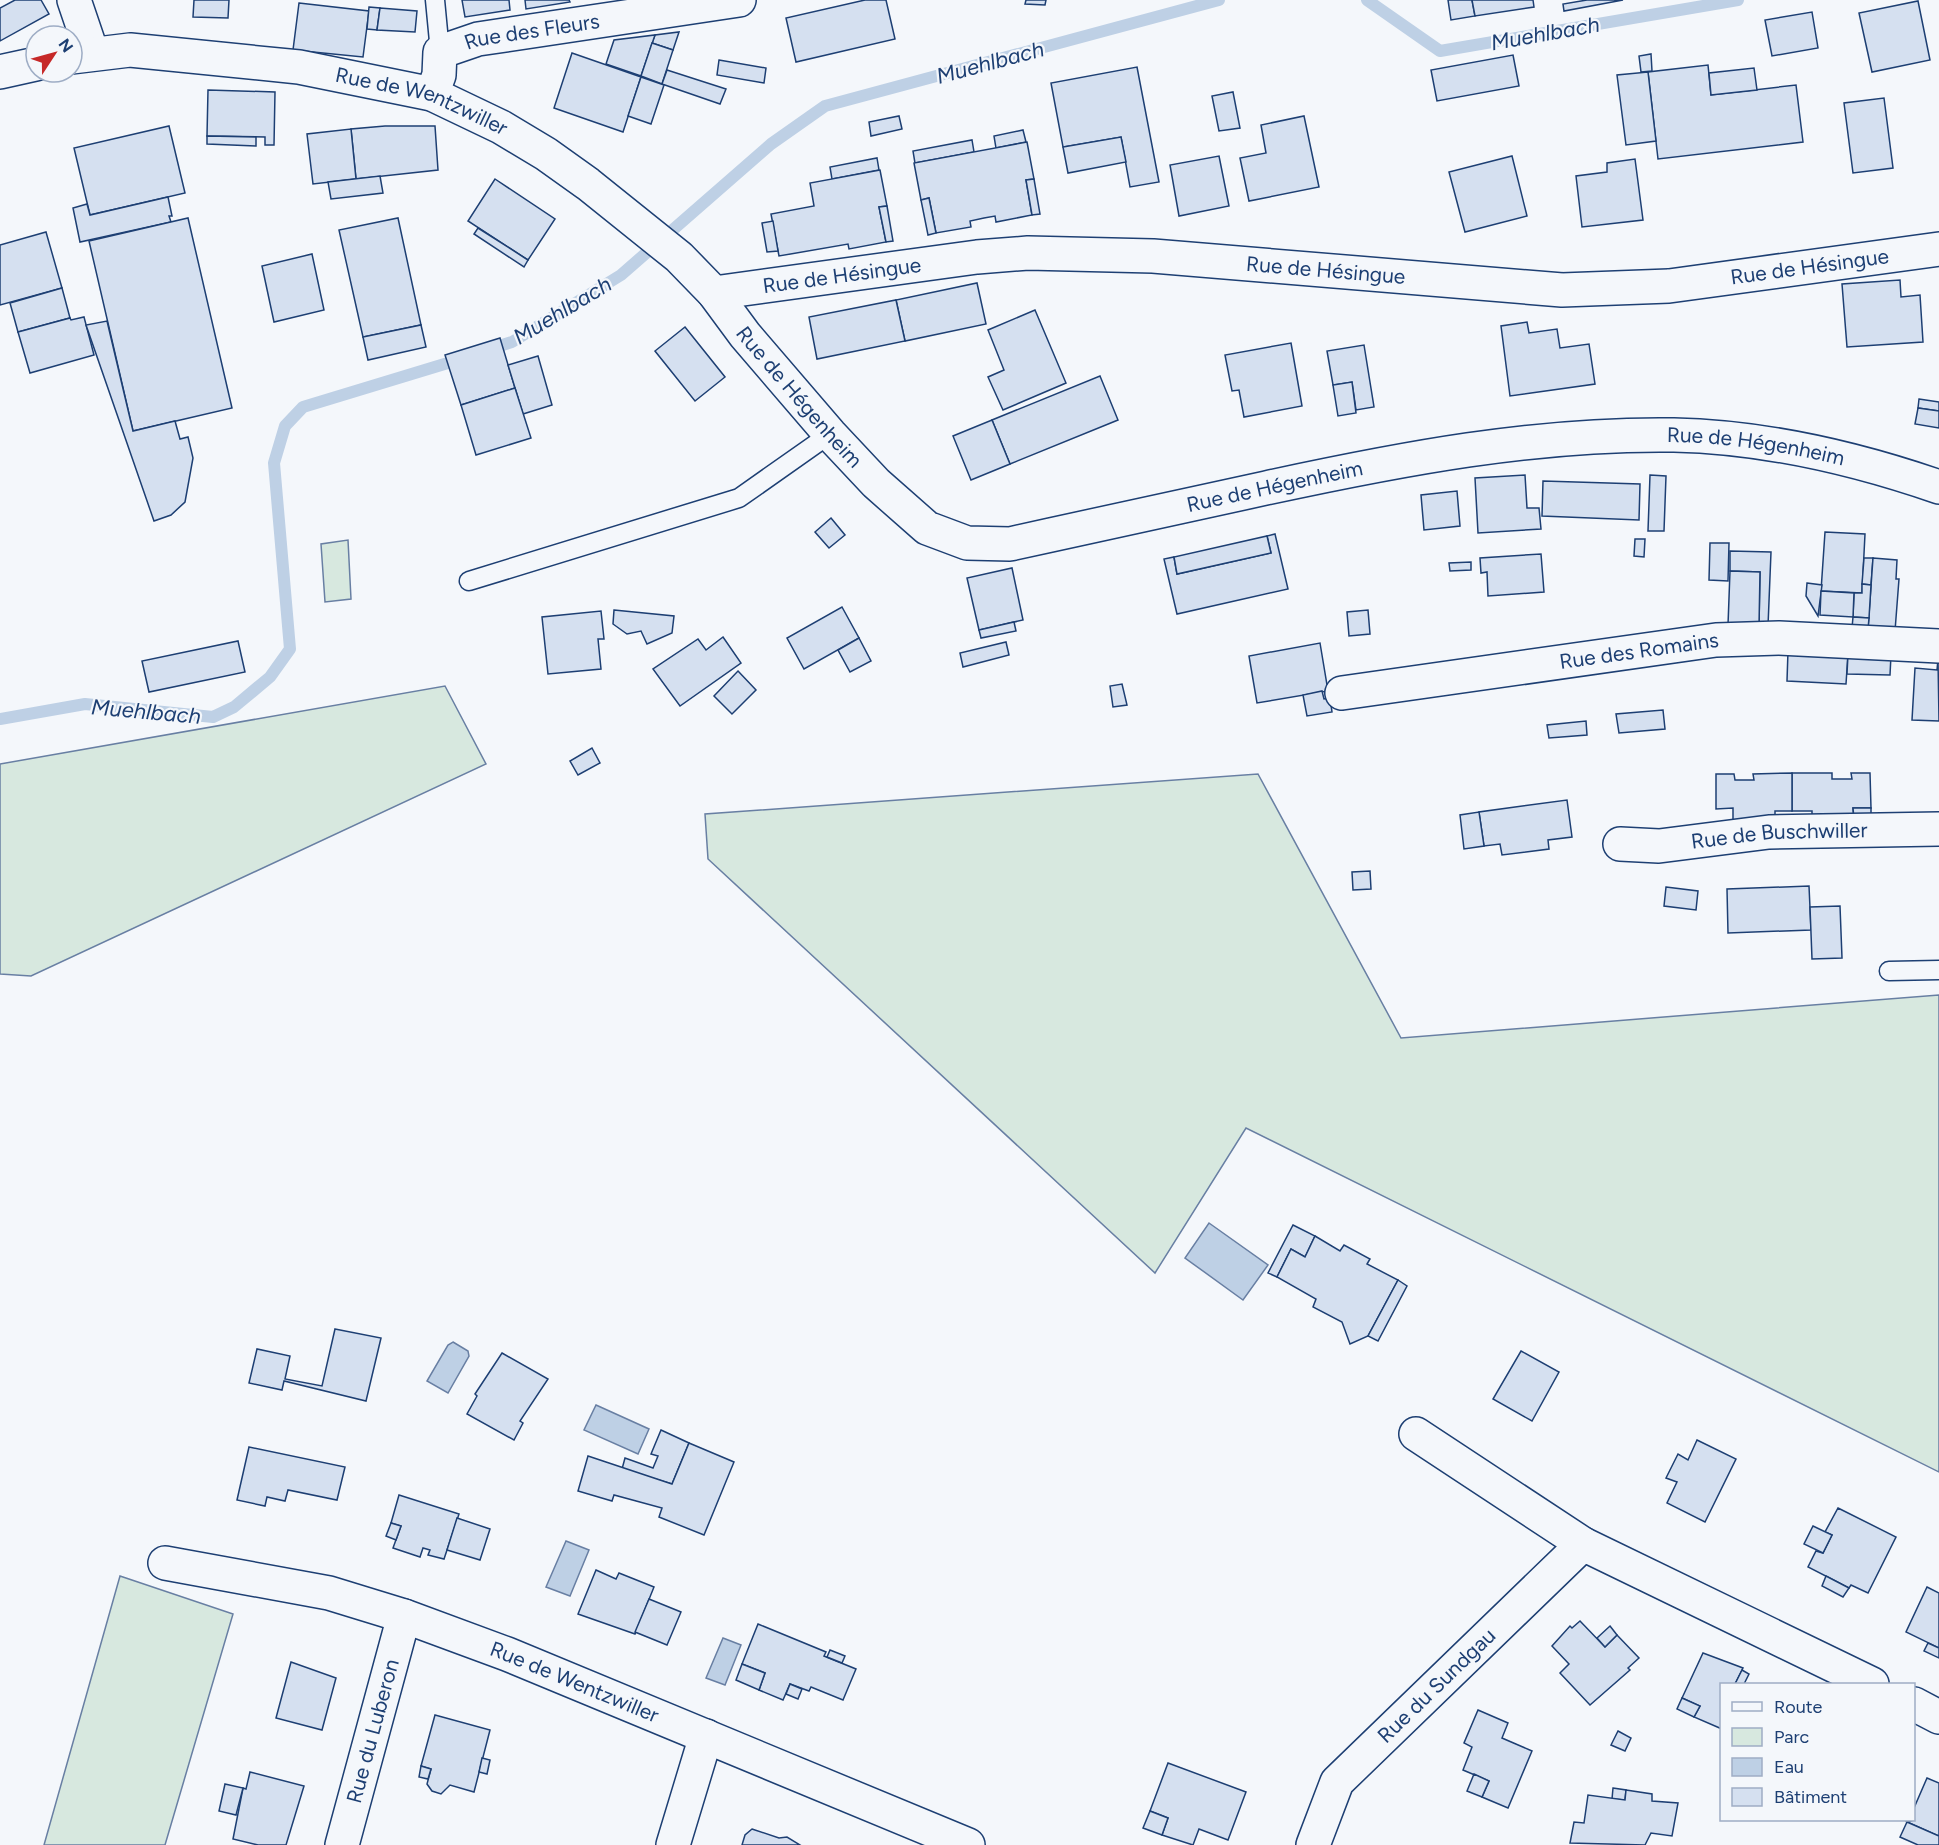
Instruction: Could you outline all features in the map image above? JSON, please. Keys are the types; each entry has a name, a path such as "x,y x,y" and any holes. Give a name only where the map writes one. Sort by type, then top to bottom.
{"street":[{"path":"74,0 77,24"},
{"name":"Rue des Fleurs","path":"432,94 439,75 440,52 478,39 690,4 739,0"},
{"name":"Rue de Wentzwiller","path":"84,55 130,50 299,67 432,94 501,127 546,154 679,258 714,293"},
{"path":"0,72 24,67"},
{"name":"Rue de Hésingue","path":"714,293 977,256 1028,253 1153,256 1562,290 1669,286 1939,249"},
{"name":"Rue de Hégenheim","path":"714,293 745,335 830,434 876,483 927,528 967,543 1010,544 1434,454 1598,437 1677,435 1750,442 1832,456 1939,486"},
{"name":"Rue des Romains","path":"1342,693 1716,640 1779,638 1939,646"},
{"name":"Rue de Buschwiller","path":"1620,844 1659,846 1769,832 1939,829"},
{"path":"1416,1434 1583,1544 1870,1683"},
{"name":"Rue du Sundgau","path":"1313,1845 1337,1782 1583,1544"},
{"name":"Rue de Wentzwiller","path":"165,1563 329,1593 404,1616 507,1654 968,1845"},
{"name":"Rue du Luberon","path":"342,1845 404,1616"},
{"path":"1915,1705 1939,1717"},
{"path":"673,1845 706,1737"}],"lane":[{"path":"435,0 440,52"},
{"path":"469,581 739,498 830,434"},
{"path":"1888,971 1939,970"}],"green space":[{"path":"348,540 351,599 325,602 321,544"},
{"path":"445,686 486,764 31,976 0,974 0,764"},
{"path":"1258,774 1401,1038 1939,995 1939,1472 1246,1128 1155,1273 708,859 705,814"},
{"path":"120,1576 233,1614 165,1845 44,1845"}],"water":[{"path":"1209,1223 1268,1265 1243,1300 1185,1258"},
{"path":"453,1342 468,1351 469,1356 448,1393 427,1381 448,1345"},
{"path":"596,1405 649,1429 638,1454 584,1430"},
{"path":"566,1541 589,1550 570,1596 546,1587"},
{"path":"723,1638 741,1645 725,1685 706,1678"}],"building":[{"path":"15,0 41,0 49,14 31,24 24,24 24,28 0,41 0,8"},
{"path":"194,0 229,0 228,18 193,17"},
{"path":"462,0 509,0 510,10 465,17"},
{"path":"525,0 569,0 570,2 526,9"},
{"path":"865,0 886,0 895,39 796,62 786,18"},
{"path":"1026,0 1046,0 1045,5 1025,4"},
{"path":"1448,0 1472,0 1475,16 1451,20"},
{"path":"1472,0 1533,0 1534,7 1475,16"},
{"path":"1587,0 1623,0 1564,11 1563,4"},
{"path":"1918,1 1930,60 1872,72 1859,13"},
{"path":"299,3 369,11 363,57 293,50"},
{"path":"369,7 380,8 377,30 367,29"},
{"path":"380,8 417,11 415,32 377,30"},
{"path":"1812,12 1818,48 1772,56 1765,20"},
{"path":"679,32 673,50 652,43 655,35"},
{"path":"655,35 641,76 606,64 614,40"},
{"path":"652,43 673,50 662,84 641,76"},
{"path":"572,53 641,77 623,132 554,108"},
{"path":"1651,54 1652,71 1641,72 1639,56"},
{"path":"1513,55 1519,86 1437,101 1431,70"},
{"path":"719,60 766,68 764,83 717,75"},
{"path":"1708,65 1711,95 1796,85 1803,142 1658,159 1648,72"},
{"path":"1137,67 1159,182 1130,187 1121,137 1063,147 1051,83"},
{"path":"1754,68 1757,90 1711,95 1709,73"},
{"path":"667,70 726,89 720,104 662,84"},
{"path":"1648,72 1656,141 1626,145 1617,75"},
{"path":"641,77 664,85 651,124 628,116"},
{"path":"208,90 275,92 274,145 265,145 265,137 207,136"},
{"path":"1233,92 1240,128 1219,131 1212,96"},
{"path":"1884,98 1893,168 1853,173 1844,103"},
{"path":"899,116 902,129 871,136 869,122"},
{"path":"1304,116 1319,187 1249,201 1240,158 1266,153 1261,125"},
{"path":"169,126 185,193 90,215 74,148"},
{"path":"435,126 438,170 356,179 351,129"},
{"path":"351,129 356,179 313,184 307,134"},
{"path":"1023,130 1026,142 996,148 994,136"},
{"path":"207,136 256,137 256,146 207,144"},
{"path":"1121,137 1126,162 1068,173 1063,147"},
{"path":"972,140 974,152 915,163 913,151"},
{"path":"1027,142 1034,179 1026,180 1032,215 996,222 995,216 984,218 970,221 971,227 936,233 929,198 921,200 914,163"},
{"path":"1219,156 1229,206 1179,216 1170,165"},
{"path":"1512,156 1527,216 1465,232 1449,172"},
{"path":"877,158 879,170 832,179 830,167"},
{"path":"1635,159 1643,220 1582,227 1576,176 1607,172 1607,163"},
{"path":"880,170 887,206 879,207 886,242 849,249 848,244 779,256 771,214 814,206 810,183"},
{"path":"380,176 383,193 331,199 328,182"},
{"path":"495,179 555,219 528,260 468,221"},
{"path":"1034,179 1040,214 1032,215 1026,180"},
{"path":"168,197 171,222 80,242 73,208 87,204 90,215"},
{"path":"929,198 936,233 928,235 921,200"},
{"path":"887,206 893,241 886,242 879,207"},
{"path":"188,218 232,408 133,431 89,241"},
{"path":"398,218 421,325 363,337 339,230"},
{"path":"773,221 778,251 767,252 762,223"},
{"path":"478,228 528,260 524,267 474,234"},
{"path":"46,232 62,288 0,305 0,245"},
{"path":"312,254 324,310 274,322 262,266"},
{"path":"1900,280 1901,297 1920,295 1923,342 1847,347 1842,284"},
{"path":"977,283 986,324 905,341 896,300"},
{"path":"62,288 70,318 18,332 10,303"},
{"path":"896,300 905,341 817,359 809,317"},
{"path":"1035,310 1066,383 1003,410 988,377 1004,370 988,330"},
{"path":"84,317 94,355 30,373 18,332 70,318 71,320"},
{"path":"107,321 133,431 175,421 180,439 188,437 193,458 185,502 171,515 154,521 86,325"},
{"path":"1527,322 1529,333 1557,329 1560,348 1589,344 1595,384 1510,396 1501,326"},
{"path":"421,325 426,347 368,360 363,337"},
{"path":"685,327 725,377 695,401 655,351"},
{"path":"500,338 515,388 461,405 445,355"},
{"path":"1291,343 1302,406 1244,417 1239,390 1232,391 1225,355"},
{"path":"1364,345 1374,407 1356,410 1352,382 1333,385 1327,351"},
{"path":"538,356 552,405 523,414 508,365"},
{"path":"1100,376 1118,420 1010,464 992,420"},
{"path":"1352,382 1356,413 1338,416 1333,385"},
{"path":"515,388 531,438 476,455 461,405"},
{"path":"1919,399 1939,402 1939,411 1918,408"},
{"path":"1918,408 1939,411 1939,428 1915,424"},
{"path":"992,420 1010,464 971,480 953,436"},
{"path":"1525,475 1527,508 1539,508 1541,529 1478,533 1475,478"},
{"path":"1650,475 1666,476 1664,531 1648,531"},
{"path":"1543,481 1640,484 1639,520 1542,516"},
{"path":"1457,491 1460,526 1424,530 1421,495"},
{"path":"831,518 845,535 829,548 815,532"},
{"path":"1825,532 1865,534 1862,593 1821,591"},
{"path":"1275,534 1288,589 1177,614 1164,559 1174,557 1177,574 1271,553 1267,536"},
{"path":"1267,536 1271,553 1177,574 1174,557"},
{"path":"1635,539 1645,539 1644,557 1634,556"},
{"path":"1710,543 1729,543 1728,581 1709,580"},
{"path":"1730,551 1771,552 1768,626 1759,626 1760,572 1730,571"},
{"path":"1541,554 1544,592 1488,596 1487,572 1481,573 1480,558"},
{"path":"1864,558 1873,558 1871,585 1862,584"},
{"path":"1873,558 1897,560 1896,579 1899,579 1895,631 1868,629"},
{"path":"1471,562 1471,570 1450,571 1449,563"},
{"path":"1012,568 1023,620 979,630 967,578"},
{"path":"1730,571 1760,572 1759,626 1728,625"},
{"path":"1807,583 1822,585 1818,616 1806,596"},
{"path":"1862,584 1871,585 1869,618 1853,617 1854,593 1862,593"},
{"path":"1821,591 1854,593 1853,617 1820,615"},
{"path":"842,607 859,638 804,669 787,638"},
{"path":"614,610 674,616 672,633 647,644 641,631 627,634 613,624"},
{"path":"1368,610 1370,634 1349,636 1347,612"},
{"path":"601,611 604,639 598,639 601,669 548,674 542,617"},
{"path":"1853,617 1869,618 1868,629 1852,628"},
{"path":"1014,622 1016,631 981,638 979,630"},
{"path":"723,637 741,663 680,706 653,669 698,639 706,650"},
{"path":"859,638 871,661 850,672 838,650"},
{"path":"238,641 245,672 149,692 142,661"},
{"path":"1006,642 1009,655 963,667 960,653"},
{"path":"1320,643 1328,691 1257,703 1249,656"},
{"path":"1788,651 1848,654 1846,684 1787,681"},
{"path":"1848,654 1891,655 1890,675 1847,674"},
{"path":"1938,659 1939,721 1912,720 1915,668 1937,670"},
{"path":"738,671 756,690 732,714 714,696"},
{"path":"1122,684 1127,705 1113,707 1110,686"},
{"path":"1322,691 1324,699 1330,698 1332,712 1307,716 1303,695"},
{"path":"1663,710 1665,729 1619,733 1616,714"},
{"path":"1586,721 1587,735 1549,738 1547,725"},
{"path":"592,748 600,763 578,775 570,761"},
{"path":"1792,773 1832,773 1832,779 1852,779 1851,773 1870,773 1871,808 1853,808 1854,819 1812,820 1812,811 1792,811"},
{"path":"1792,773 1792,811 1775,811 1775,820 1733,820 1733,808 1716,809 1716,774 1734,774 1735,780 1754,780 1753,774"},
{"path":"1567,800 1572,837 1548,840 1549,849 1502,855 1500,844 1484,846 1479,812"},
{"path":"1853,808 1871,808 1871,819 1854,819"},
{"path":"1479,812 1484,846 1464,849 1460,815"},
{"path":"1370,871 1371,889 1353,890 1352,872"},
{"path":"1809,886 1811,930 1728,933 1727,889"},
{"path":"1666,887 1698,891 1696,910 1664,906"},
{"path":"1840,906 1842,958 1812,959 1810,907"},
{"path":"1293,1225 1315,1236 1305,1257 1291,1249 1277,1277 1268,1273"},
{"path":"1315,1236 1340,1251 1344,1245 1370,1259 1367,1264 1398,1280 1368,1336 1350,1344 1342,1322 1313,1307 1316,1299 1277,1277 1291,1249 1305,1257"},
{"path":"1398,1280 1407,1286 1378,1341 1368,1336"},
{"path":"335,1329 381,1338 366,1401 284,1381 282,1390 249,1383 257,1349 290,1356 285,1379 322,1386"},
{"path":"1521,1351 1559,1372 1532,1421 1493,1399"},
{"path":"502,1353 548,1379 520,1421 523,1423 514,1440 467,1414 477,1396 475,1394"},
{"path":"661,1430 689,1443 672,1484 622,1469 625,1458 653,1468 658,1456 651,1454"},
{"path":"1697,1440 1736,1459 1705,1522 1667,1503 1677,1482 1666,1478 1678,1454 1688,1460"},
{"path":"689,1443 734,1462 704,1535 659,1517 662,1508 614,1495 612,1501 578,1491 588,1456 672,1484"},
{"path":"249,1447 345,1467 337,1500 288,1490 285,1501 267,1497 265,1506 237,1500"},
{"path":"399,1495 459,1514 444,1559 428,1555 430,1550 423,1548 420,1557 393,1548 401,1526 391,1523"},
{"path":"1838,1508 1896,1537 1868,1593 1851,1585 1849,1588 1808,1567 1816,1551 1823,1553 1832,1535 1825,1532"},
{"path":"457,1518 490,1529 480,1560 447,1550"},
{"path":"391,1523 401,1526 396,1540 386,1536"},
{"path":"1813,1526 1832,1535 1823,1553 1804,1544"},
{"path":"596,1570 616,1579 619,1573 654,1587 635,1634 578,1614"},
{"path":"1826,1576 1849,1588 1843,1597 1822,1586"},
{"path":"1927,1587 1939,1593 1939,1648 1906,1632"},
{"path":"649,1599 681,1612 667,1645 635,1632"},
{"path":"1580,1621 1605,1647 1617,1635 1639,1658 1628,1668 1630,1670 1590,1705 1560,1673 1569,1664 1552,1646 1570,1626 1572,1628"},
{"path":"758,1624 826,1652 824,1656 856,1669 843,1700 811,1687 809,1691 790,1684 783,1700 759,1690 765,1673 742,1664"},
{"path":"1610,1626 1617,1635 1605,1647 1597,1638"},
{"path":"1928,1643 1939,1648 1939,1658 1924,1651"},
{"path":"830,1650 845,1656 842,1663 827,1657"},
{"path":"1703,1653 1743,1668 1736,1683 1720,1683 1720,1728 1694,1717 1700,1706 1682,1698"},
{"path":"291,1662 336,1678 322,1730 276,1718"},
{"path":"742,1664 765,1673 759,1690 736,1680"},
{"path":"1742,1670 1749,1674 1744,1683 1736,1683"},
{"path":"790,1684 802,1689 798,1699 786,1694"},
{"path":"1682,1698 1700,1706 1694,1717 1677,1709"},
{"path":"1478,1710 1508,1723 1502,1738 1532,1751 1508,1808 1482,1797 1489,1781 1463,1770 1472,1747 1464,1743"},
{"path":"435,1715 490,1730 474,1792 450,1785 441,1794 432,1791 427,1784 431,1769 421,1766"},
{"path":"1618,1731 1631,1738 1625,1751 1611,1745"},
{"path":"482,1758 490,1760 487,1774 479,1772"},
{"path":"1168,1763 1246,1792 1228,1840 1199,1829 1193,1845 1162,1835 1168,1818 1150,1811"},
{"path":"421,1766 431,1769 428,1779 419,1777"},
{"path":"250,1772 304,1786 286,1845 258,1845 233,1839 243,1788 246,1789"},
{"path":"1474,1774 1489,1781 1482,1797 1467,1791"},
{"path":"1927,1778 1939,1783 1939,1836 1907,1822 1915,1821 1915,1806"},
{"path":"225,1784 243,1788 236,1815 219,1811"},
{"path":"1613,1788 1626,1790 1625,1800 1612,1799"},
{"path":"1626,1790 1652,1794 1652,1801 1678,1803 1672,1836 1651,1833 1645,1845 1570,1843 1574,1822 1584,1823 1588,1795 1625,1800"},
{"path":"1150,1811 1168,1818 1162,1835 1143,1828"},
{"path":"1907,1822 1939,1836 1939,1845 1918,1845 1900,1837"},
{"path":"752,1829 779,1838 787,1837 800,1845 742,1845 745,1835"}],"waterway":[{"name":"Muehlbach","path":"486,350 512,342 621,275 771,144 825,106 1219,0"},
{"name":"Muehlbach","path":"1367,0 1440,51 1738,0"},
{"name":"Muehlbach","path":"0,719 85,704 213,717 234,707 270,677 290,649 274,463 285,426 303,407 461,359"}]}
